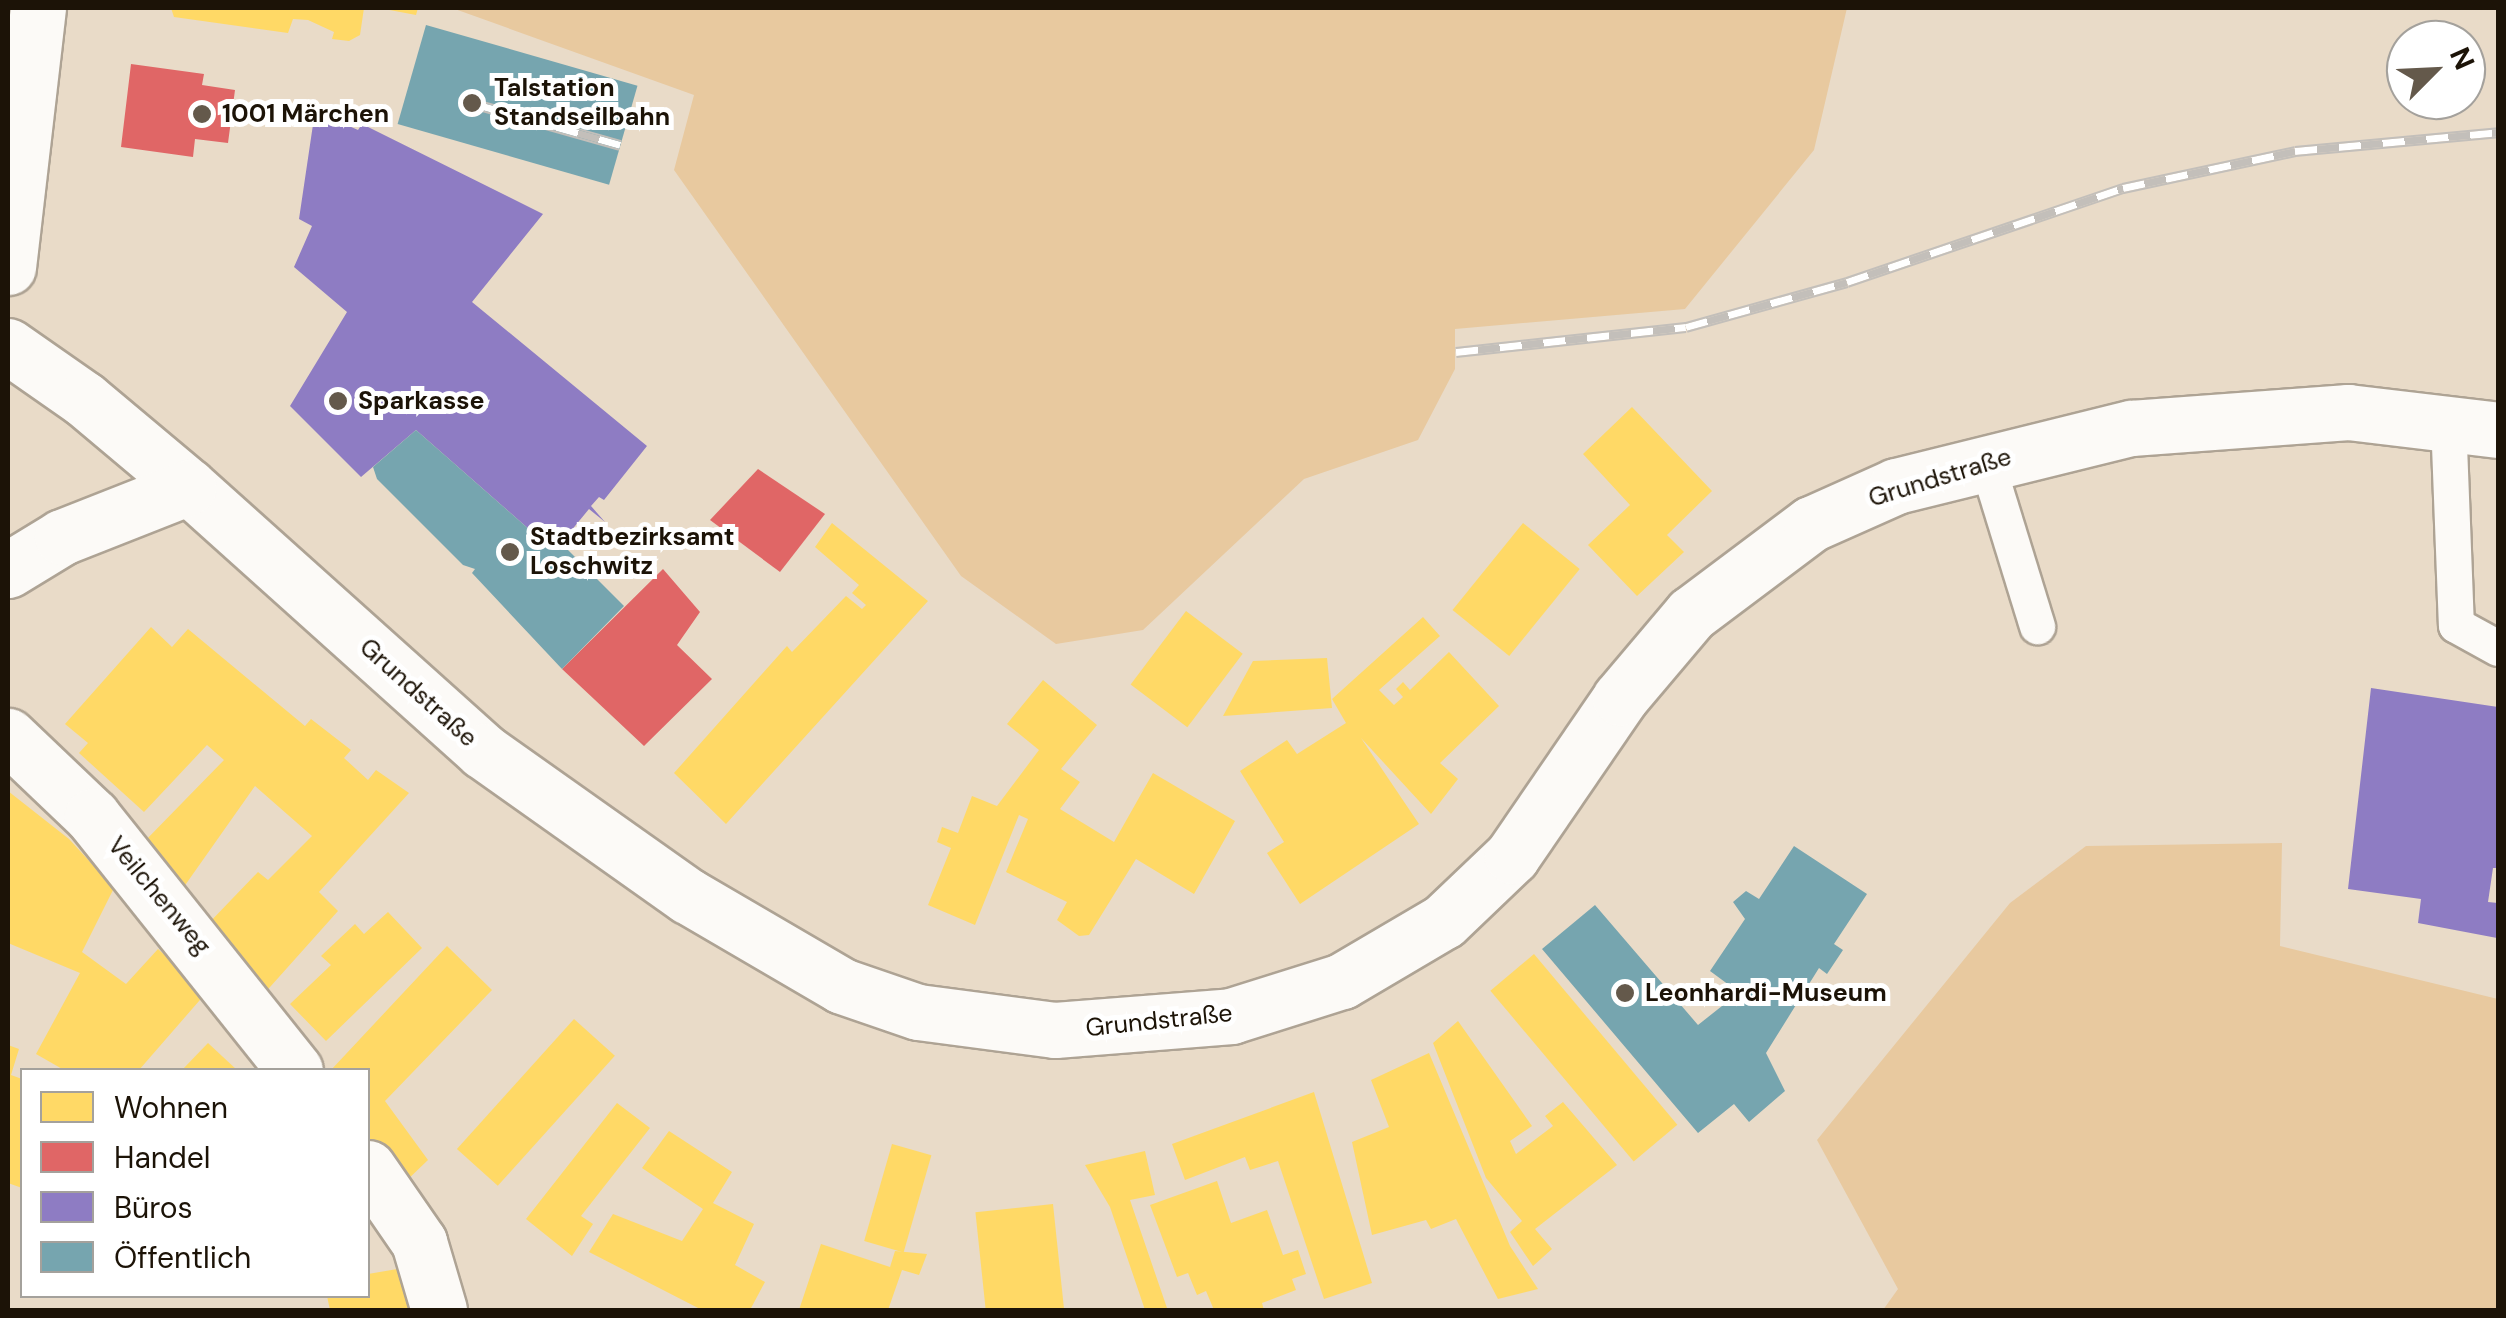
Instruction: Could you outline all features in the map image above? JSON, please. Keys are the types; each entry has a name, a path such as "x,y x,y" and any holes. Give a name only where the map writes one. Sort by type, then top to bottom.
{"main road":[{"path":"8,267 38,8"},
{"name":"Grundstraße","path":"8,346 84,399 188,487 483,751 688,896 842,986 918,1012 1056,1030 1230,1016 1342,981 1444,922 1512,856 1620,698 1691,614 1811,524 1896,486 1986,460 2131,428 2348,412 2473,424"},
{"path":"8,570 62,536 188,487"},
{"name":"Veilchenweg","path":"8,736 92,816 294,1068"},
{"path":"370,1171 419,1242 439,1310"}],"lane":[{"path":"2473,424 2456,625 2498,648"},
{"path":"1986,460 2036,626"}],"shaded area":[{"path":"452,8 1847,8 1814,150 1685,309 1455,329 1455,369 1418,440 1304,479 1143,630 1056,644 961,576 674,170 694,95"},
{"path":"2282,843 2280,946 2498,999 2498,1310 1883,1310 1898,1289 1817,1140 2010,903 2086,846"}],"building: Wohnen":[{"path":"171,8 364,8 360,35 349,41 332,39 334,32 308,20 293,19 288,33 174,17"},
{"path":"379,8 418,8 416,15"},
{"path":"1632,407 1712,491 1667,535 1684,552 1637,596 1588,545 1630,505 1583,454"},
{"path":"832,523 928,601 726,824 674,773 787,646 792,652 846,596 862,609 866,605 852,593 859,585 815,547"},
{"path":"1523,523 1580,569 1509,656 1453,610"},
{"path":"1186,611 1243,654 1187,727 1131,684"},
{"path":"1423,617 1440,636 1379,690 1394,705 1403,697 1396,689 1403,682 1410,690 1449,652 1499,706 1440,763 1458,779 1431,814 1361,738 1419,824 1300,904 1267,853 1284,842 1240,771 1287,740 1297,754 1346,723 1332,699"},
{"path":"151,627 172,647 188,629 305,726 311,719 351,750 344,758 368,780 376,770 409,793 319,892 338,911 262,996 207,925 258,872 268,880 312,836 255,786 181,891 142,844 224,760 207,745 144,812 79,753 88,743 65,724"},
{"path":"1327,658 1332,708 1223,716 1253,661"},
{"path":"1043,680 1097,725 1061,769 1080,782 1060,809 1114,842 1153,773 1235,821 1194,894 1136,859 1089,935 1079,936 1057,920 1067,902 1006,872 1028,819 1019,815 975,925 928,905 951,848 937,842 942,827 958,833 972,796 997,806 1039,750 1007,724"},
{"path":"8,791 69,839 114,888 82,952 126,984 158,949 206,993 141,1068 60,1068 36,1054 80,973 8,943"},
{"path":"388,912 422,948 326,1041 290,1004 331,965 321,956 355,924 364,934"},
{"path":"447,946 492,990 385,1101 428,1160 403,1184 370,1139 370,1068 333,1068"},
{"path":"1534,954 1677,1125 1634,1161 1490,991"},
{"path":"574,1019 615,1056 498,1186 457,1149"},
{"path":"1458,1021 1532,1126 1510,1141 1516,1154 1553,1126 1545,1116 1563,1102 1617,1165 1535,1229 1552,1249 1533,1266 1510,1232 1522,1221 1486,1178 1433,1043"},
{"path":"208,1043 235,1068 184,1068"},
{"path":"8,1045 19,1049 11,1075 20,1078 20,1187 8,1183"},
{"path":"1429,1053 1510,1246 1538,1289 1498,1299 1456,1219 1431,1229 1426,1220 1372,1235 1352,1142 1389,1127 1371,1080"},
{"path":"1314,1092 1372,1283 1324,1299 1278,1161 1250,1170 1245,1157 1185,1180 1172,1144"},
{"path":"617,1103 650,1128 581,1216 593,1224 572,1256 526,1219"},
{"path":"669,1131 732,1172 713,1203 754,1224 735,1265 765,1282 750,1310 702,1310 589,1252 613,1214 682,1241 703,1209 642,1168"},
{"path":"892,1144 931,1155 904,1252 864,1241"},
{"path":"1145,1151 1155,1195 1130,1200 1167,1308 1160,1310 1145,1310 1110,1207 1085,1165"},
{"path":"1217,1181 1231,1223 1267,1210 1283,1255 1298,1250 1306,1274 1292,1279 1296,1290 1262,1303 1264,1310 1214,1310 1206,1291 1197,1295 1188,1273 1177,1277 1150,1205"},
{"path":"1053,1204 1064,1310 986,1310 975,1212"},
{"path":"821,1244 890,1267 895,1251 927,1254 919,1275 902,1270 888,1310 799,1310"},
{"path":"409,1267 418,1310 330,1310 327,1298 370,1298 370,1274"}],"building: Handel":[{"path":"131,64 204,74 202,85 235,90 228,143 195,139 193,157 121,147"},
{"path":"758,469 825,514 780,572 710,520"},
{"path":"663,569 700,612 677,645 712,679 644,746 562,669"}],"building: Büros":[{"path":"315,111 358,130 362,124 543,214 472,302 647,446 604,500 599,497 591,506 605,522 589,509 561,543 539,538 416,430 361,477 290,406 347,312 294,267 312,226 299,219"},
{"path":"2371,688 2498,707 2498,868 2493,868 2488,902 2498,903 2497,938 2418,923 2421,899 2348,889"}],"building: Öffentlich":[{"path":"426,25 637,86 609,185 398,124"},
{"name":"Stadtbezirksamt Loschwitz","path":"416,430 539,538 561,543 624,606 562,669 472,573 475,569 463,565 377,479 373,467"},
{"name":"Leonhardi-Museum","path":"1794,846 1867,894 1834,944 1843,950 1827,974 1819,968 1766,1053 1785,1091 1749,1122 1734,1104 1698,1133 1542,949 1595,905 1698,1025 1722,1006 1729,985 1710,971 1745,919 1733,902 1746,891 1759,899"}],"railway":[{"path":"472,103 620,145"},
{"path":"1456,352 1686,327 1847,282 2123,188 2295,151 2498,132"}],"place":[{"name":"Talstation Standseilbahn","path":"472,103"},
{"name":"1001 Märchen","path":"202,114"},
{"name":"Sparkasse","path":"338,401"},
{"name":"Stadtbezirksamt Loschwitz","path":"510,552"},
{"name":"Leonhardi-Museum","path":"1625,993"}]}
